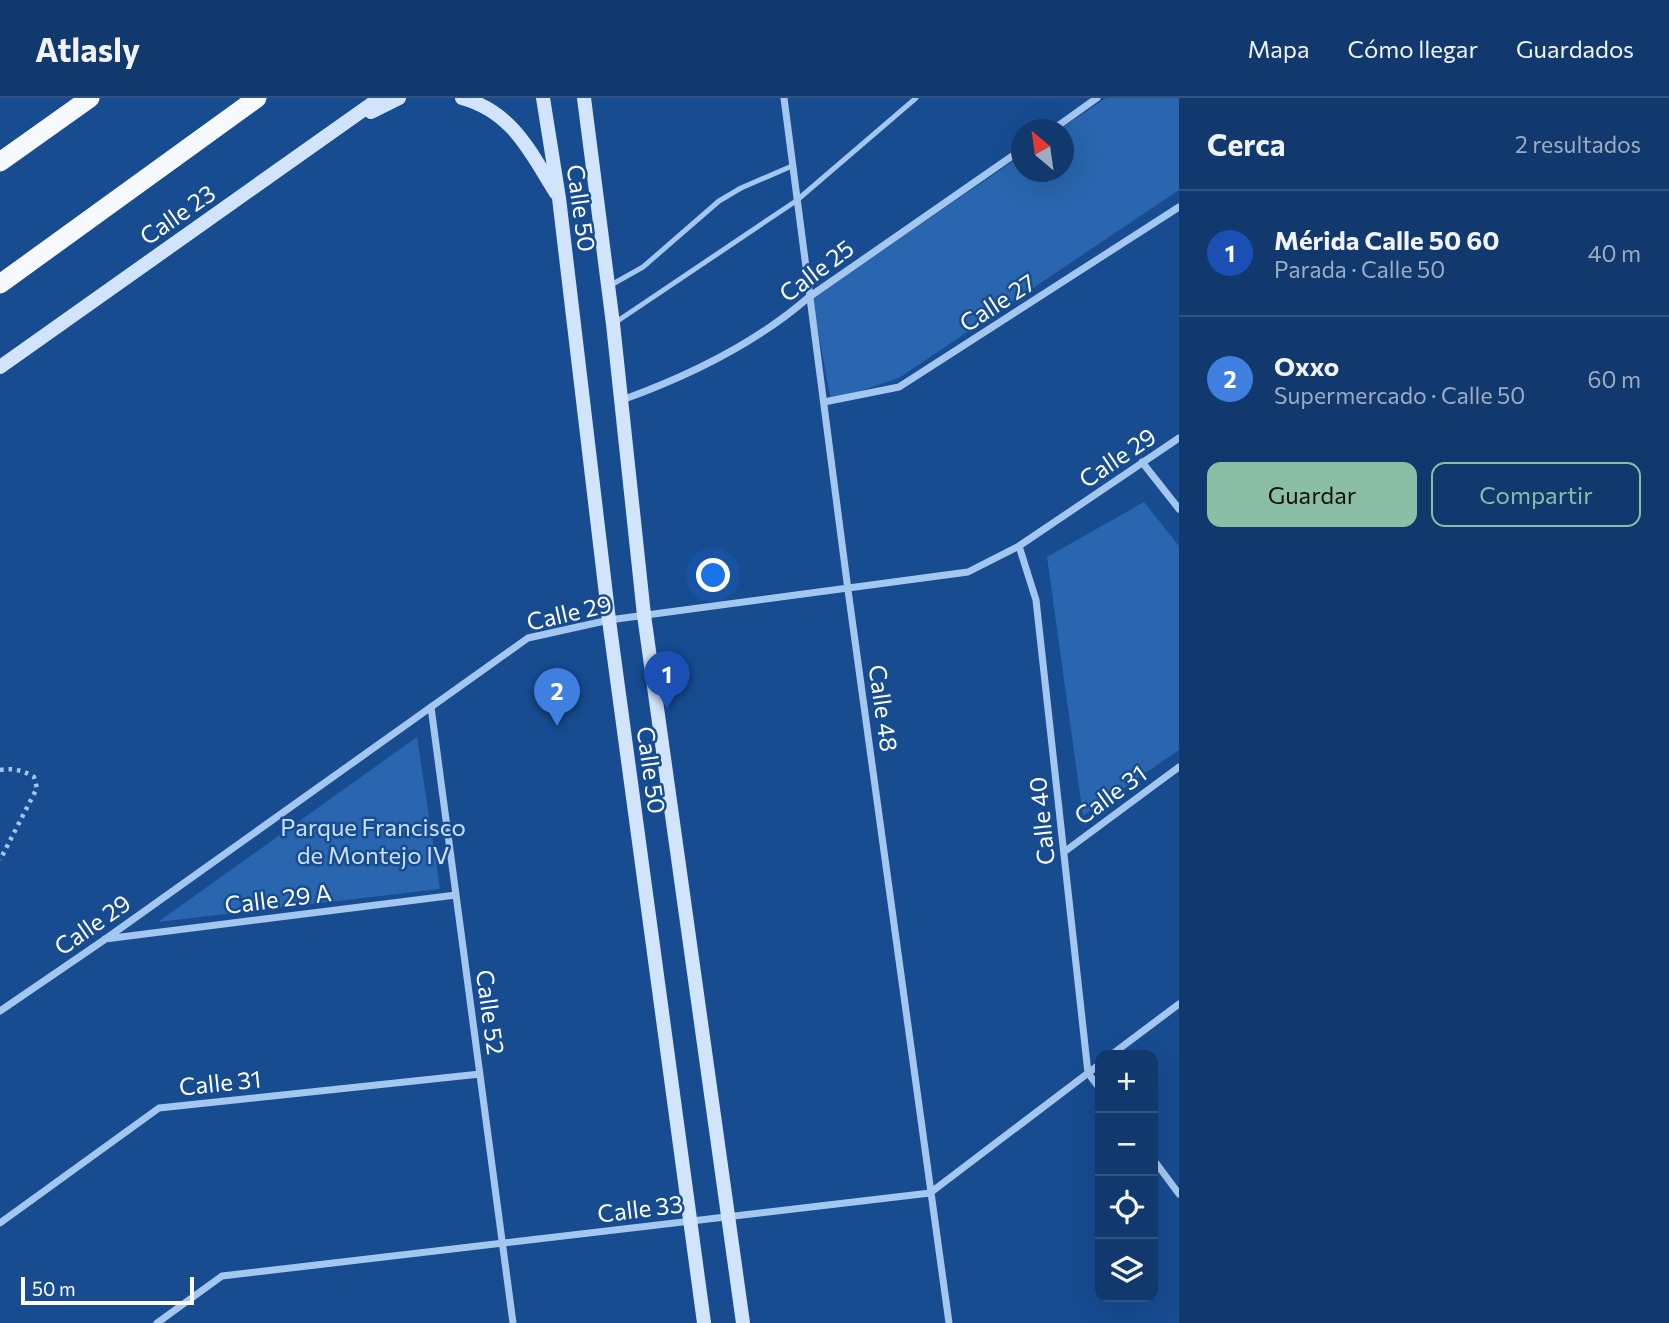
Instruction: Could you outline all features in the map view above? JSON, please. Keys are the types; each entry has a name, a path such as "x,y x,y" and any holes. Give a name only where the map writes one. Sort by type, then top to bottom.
{"highway":[{"path":"0,162 90,98"},
{"path":"0,284 257,98"}],"main road":[{"name":"Calle 23","path":"0,368 380,98"},
{"path":"329,133 399,98"},
{"path":"462,98 489,108 513,126 559,198"},
{"name":"Calle 50","path":"543,98 559,198 609,620 704,1323"},
{"name":"Calle 50","path":"584,98 609,286 645,615 743,1323"}],"street":[{"name":"Calle 48","path":"784,98 848,590 949,1323"},
{"path":"1067,119 1097,98"},
{"name":"Calle 25","path":"622,400 691,372 782,320 809,296 1011,157"},
{"name":"Calle 27","path":"824,402 899,387 1178,210"},
{"name":"Calle 29","path":"0,1011 528,638 609,620 968,572 1019,546 1179,438"},
{"path":"1142,462 1179,509"},
{"name":"Calle 40","path":"1019,546 1036,600 1088,1073"},
{"name":"Calle 52","path":"431,706 513,1323"},
{"name":"Calle 31","path":"1064,852 1179,767"},
{"name":"Calle 29 A","path":"104,940 456,895"},
{"path":"1118,1050 1179,1004"},
{"path":"930,1193 1095,1067"},
{"path":"1088,1073 1095,1082"},
{"name":"Calle 31","path":"0,1223 159,1108 480,1074"},
{"path":"1158,1166 1179,1194"},
{"name":"Calle 33","path":"157,1323 222,1276 930,1193"}],"lane":[{"path":"613,324 796,201 916,98"},
{"path":"609,286 643,267 719,201 741,188 792,166"}],"path":[{"path":"0,770 12,768 23,771 34,777 37,788 0,860"}],"green space":[{"path":"1106,98 1179,98 1179,190 899,378 831,401 812,298 1011,163 1011,182 1074,182 1074,120"},
{"path":"1144,502 1179,546 1179,750 1083,816 1047,557"},
{"name":"Parque Francisco de Montejo IV","path":"417,737 440,889 158,922"}],"place":[{"name":"Mérida Calle 50 60","path":"667,709"},
{"name":"Oxxo","path":"557,726"}]}
